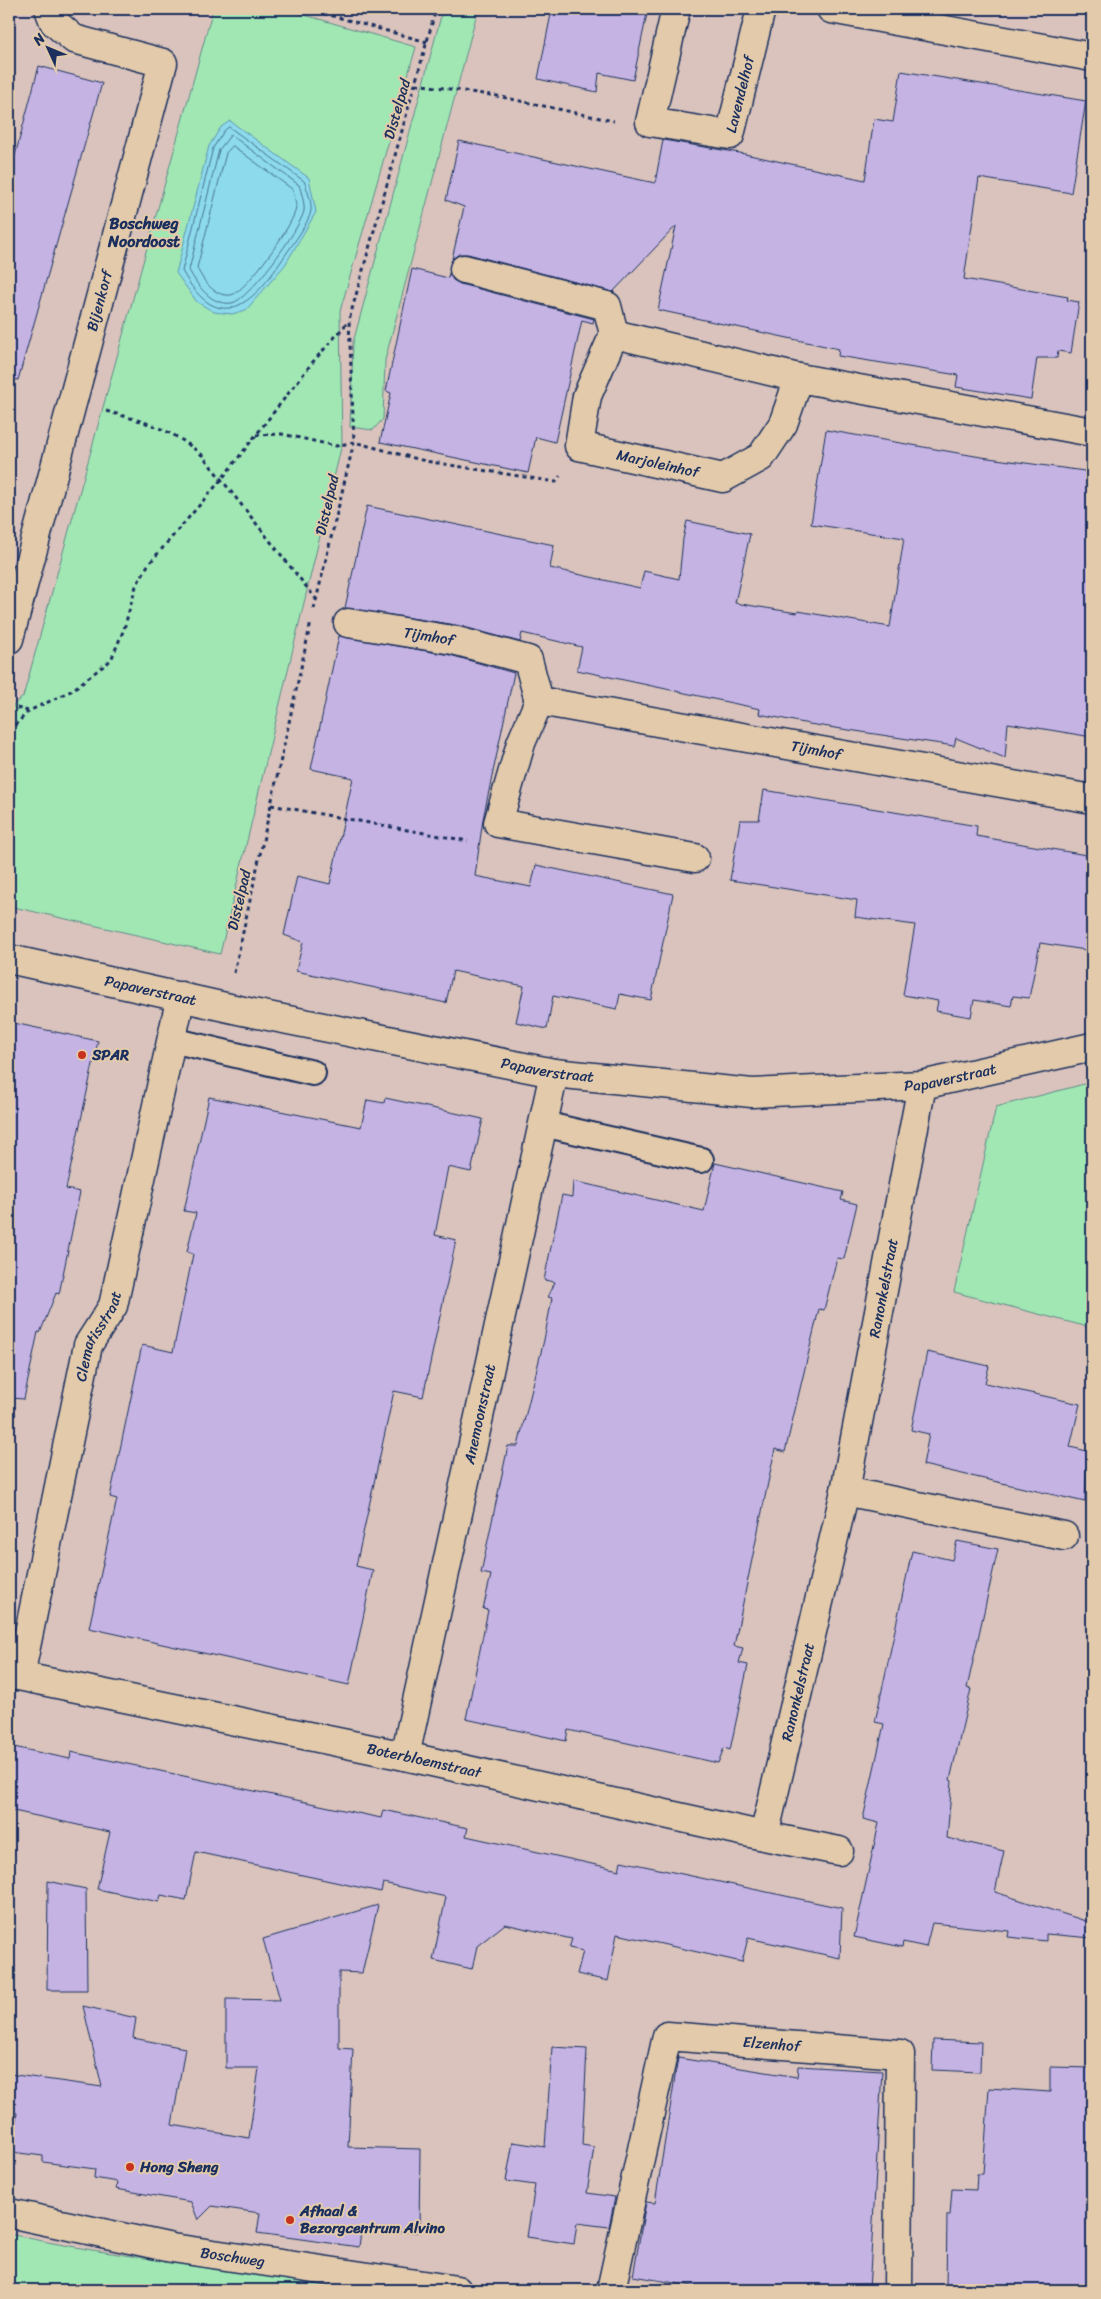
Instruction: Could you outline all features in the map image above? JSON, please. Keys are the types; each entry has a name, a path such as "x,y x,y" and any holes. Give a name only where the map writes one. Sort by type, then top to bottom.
{"street":[{"name":"Bijenkorf","path":"9,638 164,63 74,39 54,22 49,9"},
{"path":"650,122 676,9"},
{"name":"Lavendelhof","path":"650,122 730,134 761,9"},
{"path":"831,9 1092,57"},
{"path":"464,269 608,306 614,334 587,396 579,446"},
{"path":"614,334 799,378 1092,432"},
{"name":"Marjoleinhof","path":"579,446 722,478 761,457 782,424 799,378"},
{"name":"Tijmhof","path":"348,623 453,640 528,660 539,701 1092,799"},
{"path":"539,701 521,743 498,823 695,858"},
{"name":"Papaverstraat","path":"9,959 227,1007 554,1073 752,1093 922,1085 1092,1047"},
{"name":"Clematisstraat","path":"14,1675 88,1345 113,1306 181,996"},
{"name":"Anemoonstraat","path":"405,1756 554,1073"},
{"name":"Ranonkelstraat","path":"764,1836 845,1491 922,1085"},
{"path":"845,1491 1064,1536"},
{"name":"Boterbloemstraat","path":"14,1675 405,1756 839,1851"},
{"name":"Elzenhof","path":"611,2290 667,2036 900,2054 898,2290"},
{"name":"Boschweg","path":"9,2213 172,2248 457,2290"}],"lane":[{"path":"172,1040 313,1073"},
{"path":"543,1124 702,1160"}],"path":[{"path":"308,9 427,42"},
{"name":"Distelpad","path":"227,1007 316,599 354,442 349,320 436,9"},
{"path":"416,84 497,96 632,125 650,122"},
{"path":"9,731 29,711 71,691 110,660 124,629 136,586 148,565 221,480 312,363 349,320"},
{"path":"72,402 153,424 182,438 202,455 316,599"},
{"path":"256,435 282,434 336,446 354,442 425,461 556,482 579,446"},
{"path":"9,706 29,711"},
{"path":"272,805 485,844 498,823"}],"green space":[{"path":"213,9 284,9 416,47 340,311 342,444 220,954 9,906 9,708 23,697"},
{"path":"443,9 478,9 385,360 383,419 373,430 350,427 353,343"},
{"path":"1092,1082 1092,1328 954,1292 996,1107"},
{"path":"9,2234 96,2251 359,2290 9,2290"}],"water":[{"path":"230,121 309,178 316,212 285,265 246,310 232,314 214,312 197,302 176,273 209,146 221,127"}],"building":[{"path":"552,9 648,9 633,80 599,73 597,92 538,79"},
{"path":"39,66 102,83 18,380 9,378 9,178"},
{"path":"901,71 1086,101 1071,193 979,178 964,279 1068,297 1067,300 1079,302 1071,353 1058,351 1057,358 1037,358 1031,399 956,387 958,375 838,356 839,349 658,310 676,226 613,292 468,254 459,254 452,259 464,207 446,200 459,141 655,183 663,140 740,153 865,180 874,119 893,122"},
{"path":"412,269 448,278 449,273 453,280 460,284 594,319 593,323 582,320 555,442 536,437 528,473 380,442 391,393 386,391"},
{"path":"826,430 981,457 1092,472 1092,737 1008,723 1005,758 956,738 954,746 809,724 759,714 760,709 577,670 582,647 522,633 520,642 456,625 345,608 367,506 554,545 550,568 640,588 644,571 679,579 683,539 687,521 750,534 735,603 797,613 798,611 890,627 904,538 811,524"},
{"path":"339,636 450,655 514,673 483,819 475,876 531,887 536,865 673,894 651,1000 620,994 617,1009 553,996 547,1029 516,1022 524,986 453,971 446,1003 296,971 303,942 284,935 297,876 330,884 353,778 311,769"},
{"path":"764,790 977,826 976,836 1092,856 1092,951 1040,943 1029,998 1013,996 1011,1006 974,1000 971,1017 936,1011 938,1001 903,995 915,925 855,917 857,900 730,880 740,820 759,820"},
{"path":"9,1022 98,1041 66,1189 80,1192 59,1294 56,1293 40,1333 38,1332 24,1399 9,1398"},
{"path":"209,1097 361,1127 367,1100 384,1103 385,1098 483,1119 471,1172 448,1167 435,1235 456,1240 423,1397 394,1391 356,1566 373,1570 349,1685 89,1628 117,1499 110,1497 142,1345 173,1352 193,1254 187,1252 196,1213 184,1211"},
{"path":"715,1163 843,1192 841,1200 857,1204 844,1259 837,1258 824,1310 819,1309 785,1452 775,1449 734,1646 743,1648 739,1663 748,1665 730,1750 724,1748 718,1763 568,1730 566,1741 466,1719 488,1610 483,1609 491,1575 481,1573 508,1446 518,1446 544,1340 552,1298 548,1297 555,1282 544,1280 562,1195 572,1197 573,1181 704,1211"},
{"path":"927,1352 989,1366 985,1383 1080,1404 1070,1447 1087,1451 1085,1502 923,1465 929,1434 911,1430"},
{"path":"957,1541 998,1549 967,1688 971,1689 950,1780 952,1781 947,1838 1004,1851 995,1892 1092,1923 1092,1938 1046,1934 1046,1941 1008,1937 1009,1931 932,1923 926,1947 903,1942 902,1947 854,1937 879,1823 863,1819 884,1724 875,1722 912,1551 952,1560"},
{"path":"9,1746 70,1759 71,1752 381,1818 383,1810 468,1828 466,1836 619,1870 621,1861 842,1908 840,1958 748,1938 742,1962 617,1934 608,1981 577,1974 583,1951 569,1948 572,1939 505,1924 477,1946 472,1969 433,1960 446,1897 383,1883 381,1892 196,1852 186,1900 161,1895 159,1902 97,1889 110,1832 9,1810"},
{"path":"48,1881 86,1889 87,1990 47,1990"},
{"path":"378,1905 362,1973 339,1972 339,2048 353,2049 348,2147 420,2149 419,2232 361,2231 359,2247 257,2233 260,2213 212,2206 198,2220 191,2202 116,2189 117,2182 94,2178 95,2169 43,2162 43,2156 11,2152 17,2113 9,2112 9,2074 102,2087 83,2006 136,2018 133,2038 185,2048 172,2125 249,2138 259,2068 226,2068 226,1999 280,2000 263,1939"},
{"path":"933,2040 981,2042 980,2072 932,2070"},
{"path":"552,2047 587,2049 582,2145 594,2147 587,2193 615,2197 609,2227 577,2223 574,2244 527,2237 535,2185 506,2181 513,2142 545,2147"},
{"path":"678,2058 797,2077 798,2066 882,2071 869,2290 698,2290 699,2287 633,2276 646,2202 655,2203"},
{"path":"1050,2067 1092,2068 1092,2290 946,2290 947,2215 950,2215 952,2189 976,2190 977,2174 983,2174 989,2088 1050,2092"}],"place":[{"name":"SPAR","path":"82,1055"},
{"name":"Hong Sheng","path":"130,2167"},
{"name":"Afhaal & Bezorgcentrum Alvino","path":"290,2220"}],"district":[{"name":"Boschweg Noordoost","path":"144,232"}]}
